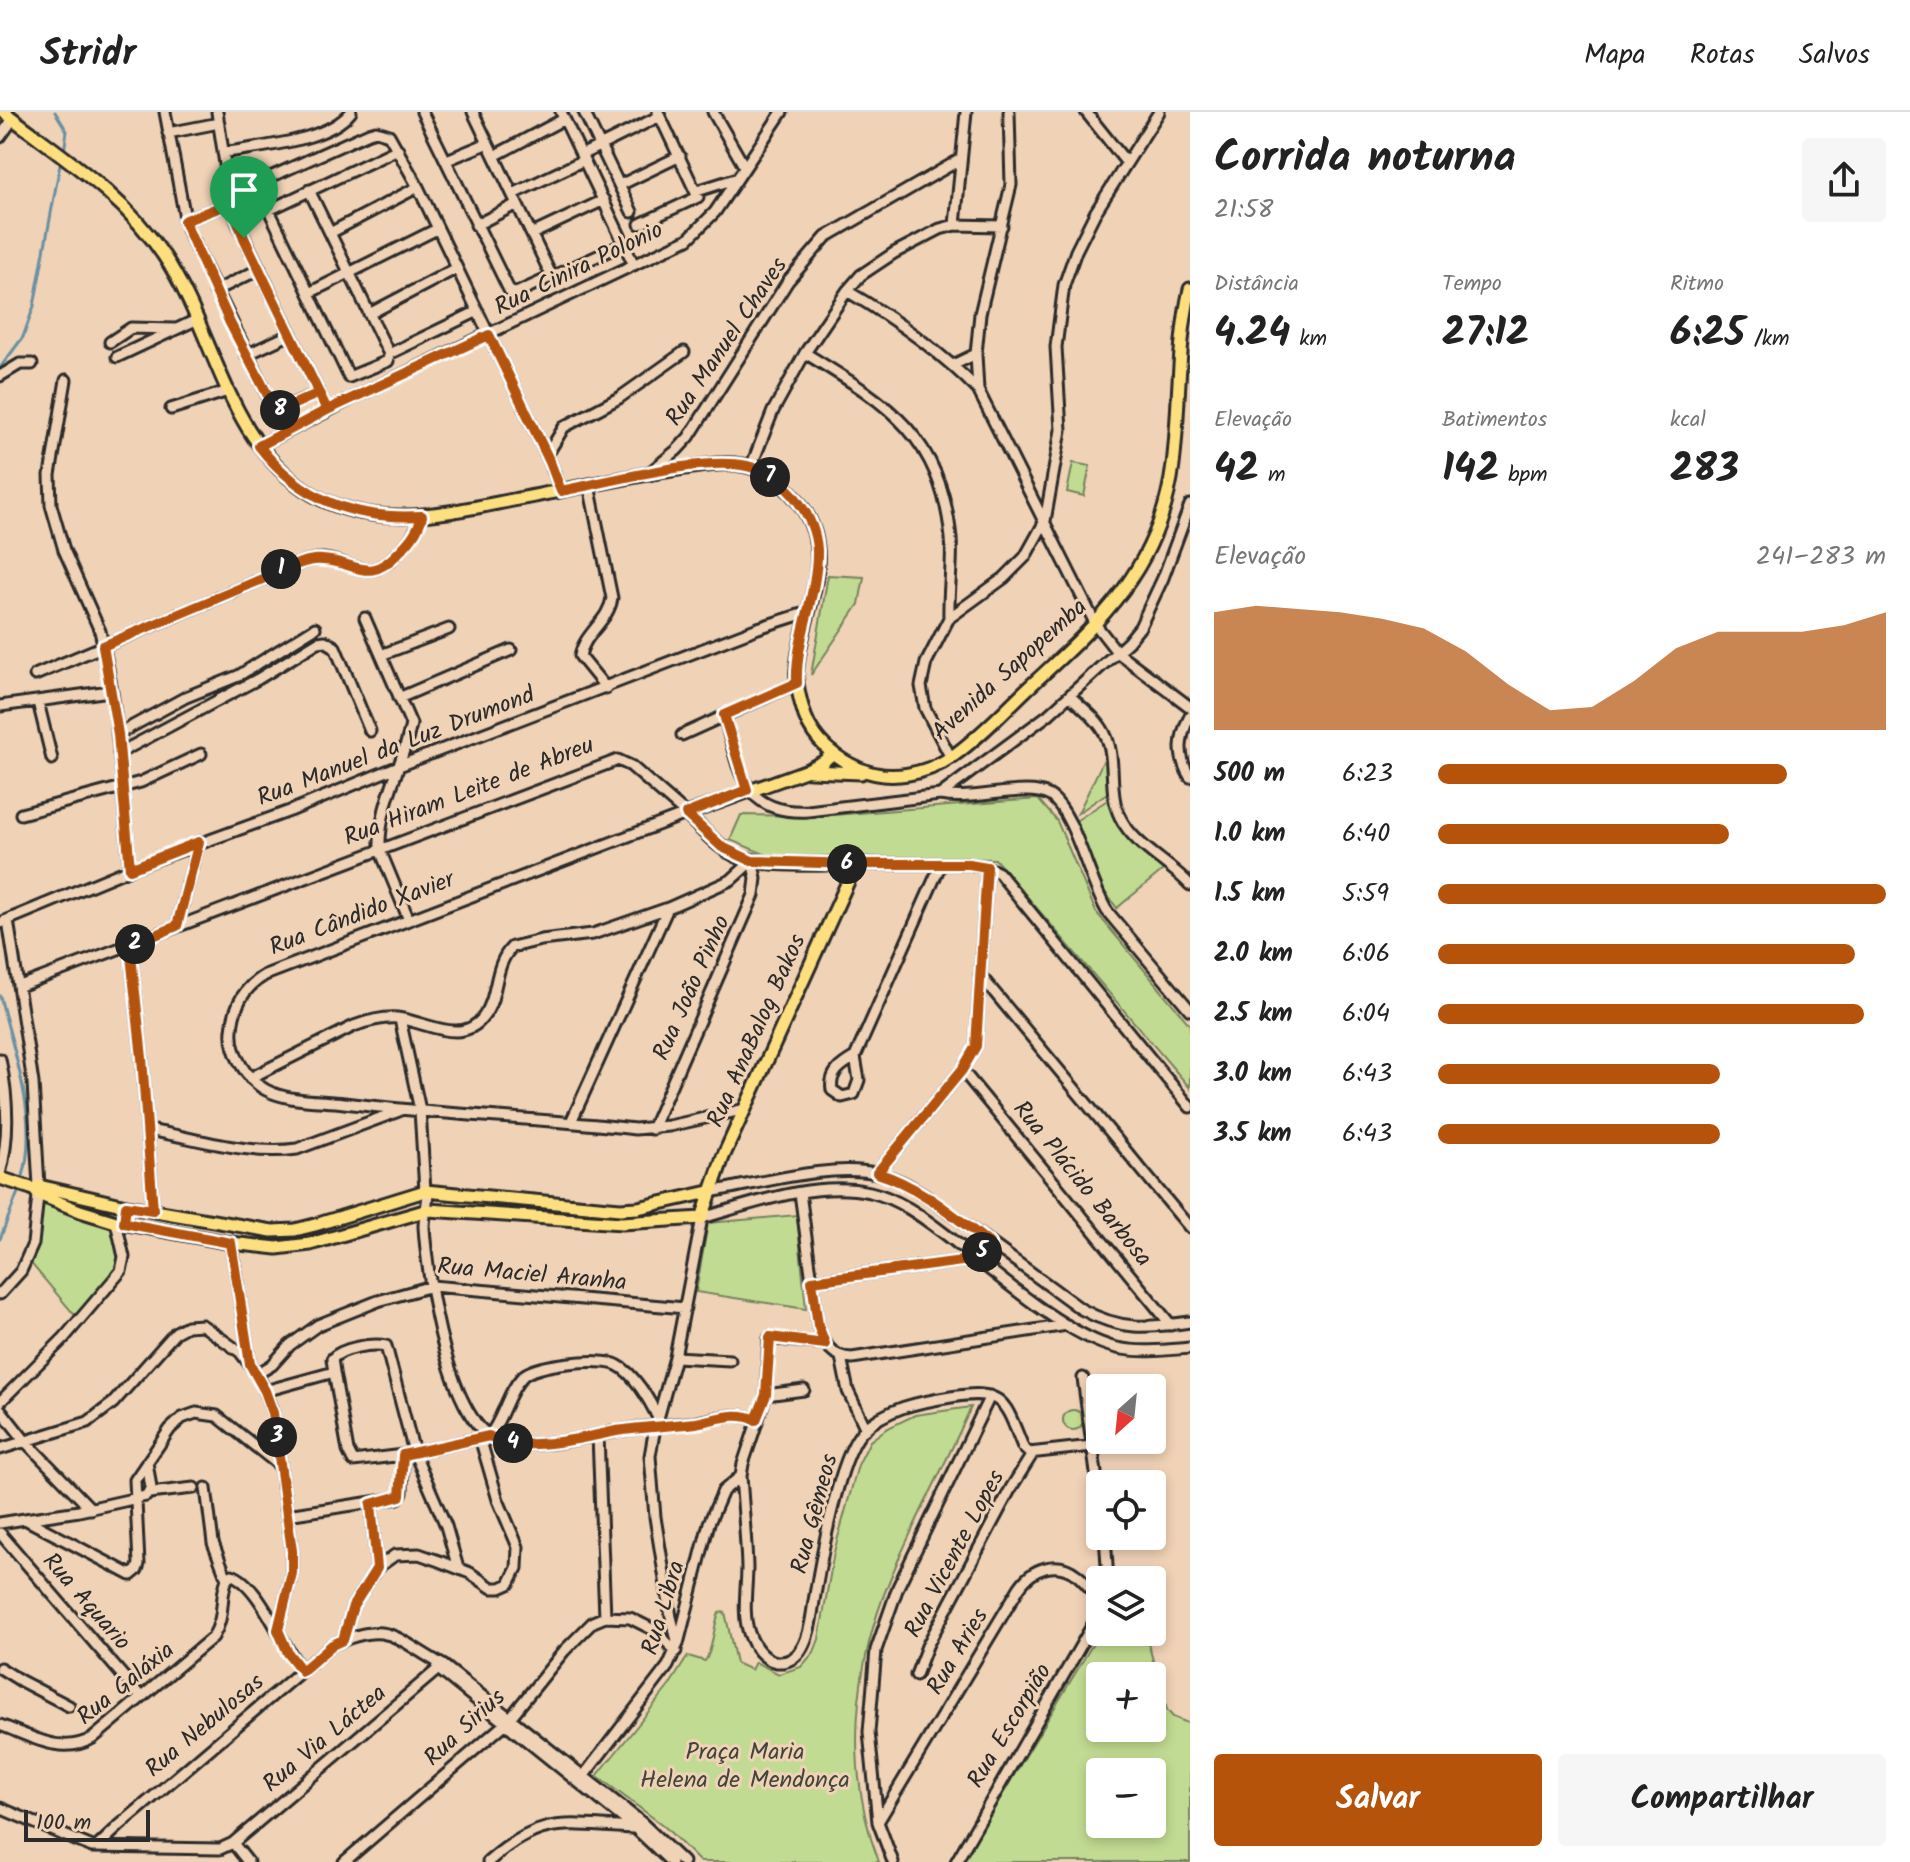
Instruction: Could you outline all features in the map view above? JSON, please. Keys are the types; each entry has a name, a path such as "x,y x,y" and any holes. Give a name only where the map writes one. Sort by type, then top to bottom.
{"main road":[{"name":"Avenida Sapopemba","path":"9,116 123,204 149,236 176,276 228,391 259,446 274,466 291,481 318,497 366,514 422,516 649,473 709,465 751,467 788,489 803,508 814,533 816,571 797,667 797,683 809,725 833,753 870,774 899,776 916,773 951,758 1096,625 1126,588 1146,556 1167,498 1190,289"},
{"name":"Rua Cândido Xavier","path":"686,814 805,771 833,753"},
{"path":"805,771 870,774"},
{"name":"Rua Hiram Leite de Abreu","path":"686,814 722,847 752,861 856,864"},
{"name":"Rua AnaBalog Bakos","path":"702,1218 709,1192 856,864"},
{"path":"1,1177 123,1216 231,1243 294,1248 423,1215 622,1223 702,1218"},
{"path":"34,1189 80,1211 123,1216 153,1210 272,1231 295,1230 426,1191 620,1209 709,1192"}],"street":[{"path":"165,112 184,221 273,407 277,410 319,393"},
{"path":"217,112 238,224 327,410"},
{"path":"223,153 312,135 340,122 351,112"},
{"path":"422,112 510,292 516,293 624,244"},
{"path":"584,112 632,212"},
{"path":"713,112 744,166"},
{"name":"Rua Cinira Polonio","path":"259,446 327,410 688,239 715,212 782,112"},
{"path":"955,225 966,112"},
{"path":"978,390 976,354 980,314 1012,171 1009,112"},
{"path":"1086,112 1126,162"},
{"path":"949,618 1004,578 1025,557 1045,521 1061,430 1056,347 1064,285 1082,238 1159,112"},
{"path":"475,113 552,277"},
{"path":"476,225 600,146 659,114 697,191 696,199 640,224"},
{"path":"494,156 562,115 634,265"},
{"path":"0,137 9,116"},
{"path":"168,133 219,123"},
{"path":"184,221 376,131 389,135 418,187 478,311 561,491"},
{"path":"447,160 488,143"},
{"path":"309,190 389,354 388,361 350,378 270,208 309,190 398,149"},
{"path":"620,185 680,156"},
{"name":"Rua Manuel Chaves","path":"649,473 689,437 788,281 826,237 961,159"},
{"path":"697,191 735,179"},
{"path":"330,233 418,187"},
{"path":"532,234 604,200"},
{"path":"751,467 773,411 805,353 861,275 929,234 955,225 1002,226"},
{"path":"309,293 437,229"},
{"path":"369,314 457,268"},
{"path":"215,291 260,269"},
{"path":"847,291 902,325 953,365 978,390 1096,625 1117,652 1190,707"},
{"path":"389,354 478,311"},
{"path":"117,357 198,319"},
{"path":"110,342 131,328 175,329"},
{"path":"246,355 291,334"},
{"path":"547,455 564,427 619,398 684,352"},
{"path":"805,353 896,414 925,450 940,482 951,540 949,618 926,663 921,686 925,708 951,758"},
{"path":"953,365 976,354"},
{"path":"0,376 20,364 32,364"},
{"path":"66,380 50,475 51,505 60,539 100,631 118,734 130,869"},
{"path":"171,409 228,391"},
{"path":"589,485 612,598 608,612 589,636 580,656 606,688"},
{"name":"Avenida Sapopemba","path":"747,790 764,804 791,812 940,795 1070,696 1140,627 1190,505"},
{"path":"35,675 298,564 320,559 364,571 376,570 409,543 422,516"},
{"name":"Rua Manuel da Luz Drumond","path":"4,921 199,842 290,811 758,628 808,612"},
{"path":"365,618 411,724 380,831 380,850 409,920"},
{"path":"118,734 186,697 238,676 315,628"},
{"path":"381,655 449,629"},
{"path":"119,753 258,679 318,642 325,641 335,647 370,731"},
{"path":"399,698 511,650"},
{"path":"682,735 797,683"},
{"path":"0,706 110,691"},
{"path":"1070,696 1098,724 1107,738 1115,806 1125,826 1139,842 1190,885"},
{"path":"38,702 52,759"},
{"path":"724,715 747,790"},
{"path":"1190,716 1180,739 1181,754 1190,777"},
{"path":"21,814 150,778 201,754"},
{"name":"Rua Hiram Leite de Abreu","path":"20,986 618,760 631,766 686,814"},
{"path":"940,795 955,797 1030,791 1052,797 1068,821 1107,911 1190,1010"},
{"name":"Rua Cândido Xavier","path":"250,1078 239,1062 231,1038 241,996 253,982 686,814"},
{"path":"177,926 199,842"},
{"path":"746,1109 652,1129 402,1110 284,1097 269,1092 250,1078 372,1020 400,1019 446,1032 472,1027 484,1018 500,965 512,947 593,934 668,908 731,880 752,861"},
{"name":"Rua João Pinho","path":"652,1129 754,895 756,878 752,861"},
{"name":"Rua Hiram Leite de Abreu","path":"856,864 969,864 987,867"},
{"path":"855,1057 941,864"},
{"path":"877,1173 962,1070 976,1046 987,867"},
{"path":"987,867 1006,880 1190,1107"},
{"path":"571,1122 668,908"},
{"path":"0,1294 21,1271 36,1228 36,1113 20,986 4,921"},
{"path":"130,946 153,1210"},
{"path":"980,975 1190,1228"},
{"path":"343,1640 353,1606 377,1568 388,1558 406,1553 419,1554 458,1568 492,1588 500,1588 511,1580 519,1557 518,1547 498,1500 484,1437 450,1373 432,1286 423,1215 426,1191 420,1110 400,1019"},
{"path":"0,1059 8,1137 1,1177"},
{"name":"Rua Plácido Barbosa","path":"962,1070 1171,1325"},
{"path":"148,1130 279,1152 297,1149 402,1110"},
{"path":"709,1192 835,1170 877,1173 925,1195 1099,1318 1131,1327 1190,1322"},
{"path":"677,1648 650,1456 675,1357 702,1218 800,1193 842,1189 890,1198 927,1220 1067,1325 1114,1348 1133,1351 1190,1348"},
{"path":"800,1193 818,1325 825,1344 841,1357 852,1358 1067,1325"},
{"path":"408,1195 423,1215"},
{"path":"0,1402 64,1338 121,1271 124,1257 123,1216"},
{"path":"231,1243 250,1364"},
{"path":"812,1281 977,1259 989,1243"},
{"name":"Rua Maciel Aranha","path":"257,1374 318,1325 378,1301 432,1286 685,1308"},
{"path":"0,1449 88,1422 113,1403 176,1332 187,1326 208,1327 250,1364 273,1413 292,1551 292,1573 278,1630"},
{"path":"741,1476 766,1395 768,1339 825,1344"},
{"path":"458,1568 446,1526 414,1452 386,1346 370,1346 335,1354 332,1359 351,1460 403,1455 414,1452 484,1437 530,1443 598,1436 657,1422 696,1423 727,1416 756,1420"},
{"path":"675,1357 730,1360"},
{"path":"841,1357 848,1391 866,1429 906,1406 959,1396 990,1396 1004,1404 1023,1447 1033,1453 1086,1447"},
{"path":"484,1437 516,1384 527,1372 577,1363 601,1361 618,1365 634,1381 657,1422"},
{"path":"265,1391 334,1372"},
{"path":"1083,1378 1086,1401"},
{"path":"766,1395 804,1390"},
{"path":"893,1862 878,1822 869,1732 876,1650 898,1587 990,1396"},
{"path":"0,1409 26,1442 91,1509"},
{"path":"25,1519 131,1575 139,1564 135,1480 175,1423 190,1414 202,1413 223,1421 280,1466"},
{"name":"Rua Gêmeos","path":"741,1476 748,1631 758,1649 769,1659 775,1662 790,1660 797,1655 806,1638 828,1528 851,1452 866,1429"},
{"path":"598,1436 605,1617 630,1618 642,1623 677,1648"},
{"name":"Rua Vicente Lopes","path":"916,1675 927,1646 1011,1488 1033,1453"},
{"path":"287,1515 371,1504 400,1496 403,1455"},
{"path":"147,1462 149,1493"},
{"name":"Rua Libra","path":"581,1779 660,1678 677,1648 709,1523 723,1491 741,1476"},
{"path":"0,1523 91,1509 149,1493 194,1488"},
{"path":"206,1488 213,1543 227,1579 232,1575 245,1583 302,1671"},
{"path":"371,1504 377,1568"},
{"name":"Rua Aquario","path":"0,1533 141,1697"},
{"name":"Rua Aries","path":"878,1822 1019,1588 1031,1574 1045,1568 1063,1568 1086,1584"},
{"name":"Rua Galáxia","path":"0,1725 57,1746 81,1745 104,1730 213,1637 223,1615 227,1579"},
{"name":"Rua Sirius","path":"344,1862 508,1720 580,1633 605,1617"},
{"name":"Rua Nebulosas","path":"97,1847 332,1645 362,1633 391,1635 414,1645 683,1862"},
{"name":"Rua Escorpião","path":"956,1862 1086,1636"},
{"path":"0,1668 69,1706"},
{"name":"Rua Via Láctea","path":"233,1843 440,1668"},
{"path":"0,1808 97,1847 212,1850 233,1843 248,1862"},
{"path":"597,1827 618,1810"},
{"path":"488,1862 523,1835 551,1825 638,1825"},
{"name":"Rua Nebulosas","path":"638,1825 671,1862"}],"green space":[{"path":"1073,463 1090,466 1084,496 1067,492"},
{"path":"828,575 864,577 859,604 811,675"},
{"path":"1105,757 1110,791 1078,813"},
{"path":"1112,797 1125,833 1163,870 1117,908 1105,892 1074,822"},
{"path":"1038,799 1057,821 1096,912 1190,1025 1190,1088 995,859 767,855 730,840 741,815 820,816"},
{"path":"39,1196 84,1219 115,1224 121,1265 77,1318 29,1261"},
{"path":"797,1215 806,1309 696,1292 708,1223"},
{"name":"Praça Maria Helena de Mendonça","path":"971,1407 891,1577 868,1647 861,1683 857,1756 868,1827 879,1862 700,1862 664,1826 597,1776 669,1686 688,1656 705,1661 719,1613 725,1612 736,1663 751,1670 755,1662 779,1674 801,1667 814,1652 819,1639 834,1552 858,1465 870,1441 915,1415"},
{"path":"1073,1410 1080,1413 1083,1420 1080,1427 1073,1430 1066,1427 1063,1420 1066,1413"},
{"path":"1092,1646 1149,1646 1153,1662 1086,1662 1086,1742 1166,1742 1166,1706 1173,1717 1190,1724 1190,1862 962,1862"}],"waterway":[{"path":"55,112 67,131 64,152"},
{"path":"0,368 23,337 34,306 61,159"},
{"path":"0,996 27,1111 27,1157 22,1180"},
{"path":"0,1239 20,1187"}],"route":[{"path":"244,238 231,203 184,221 230,323 277,410 319,393 327,410 489,335 561,491 649,473 709,465 751,467 788,489 803,508 817,548 797,683 724,715 747,790 686,814 730,853 752,861 969,864 987,867 974,1052 877,1173 925,1195 989,1243 977,1259 812,1281 818,1325 825,1344 768,1339 766,1395 756,1420 727,1416 574,1440 530,1443 499,1441 489,1436 403,1455 402,1493 398,1498 371,1504 377,1568 353,1606 343,1640 332,1645 302,1671 288,1653 278,1630 292,1573 292,1551 273,1413 250,1364 231,1243 124,1223 126,1206 153,1210 130,946 177,926 199,842 130,869 118,734 103,646 272,572 310,560 332,561 364,571 384,567 409,543 422,516 376,516 356,512 318,497 291,481 274,466 259,446 327,410 314,382 244,238"}]}
